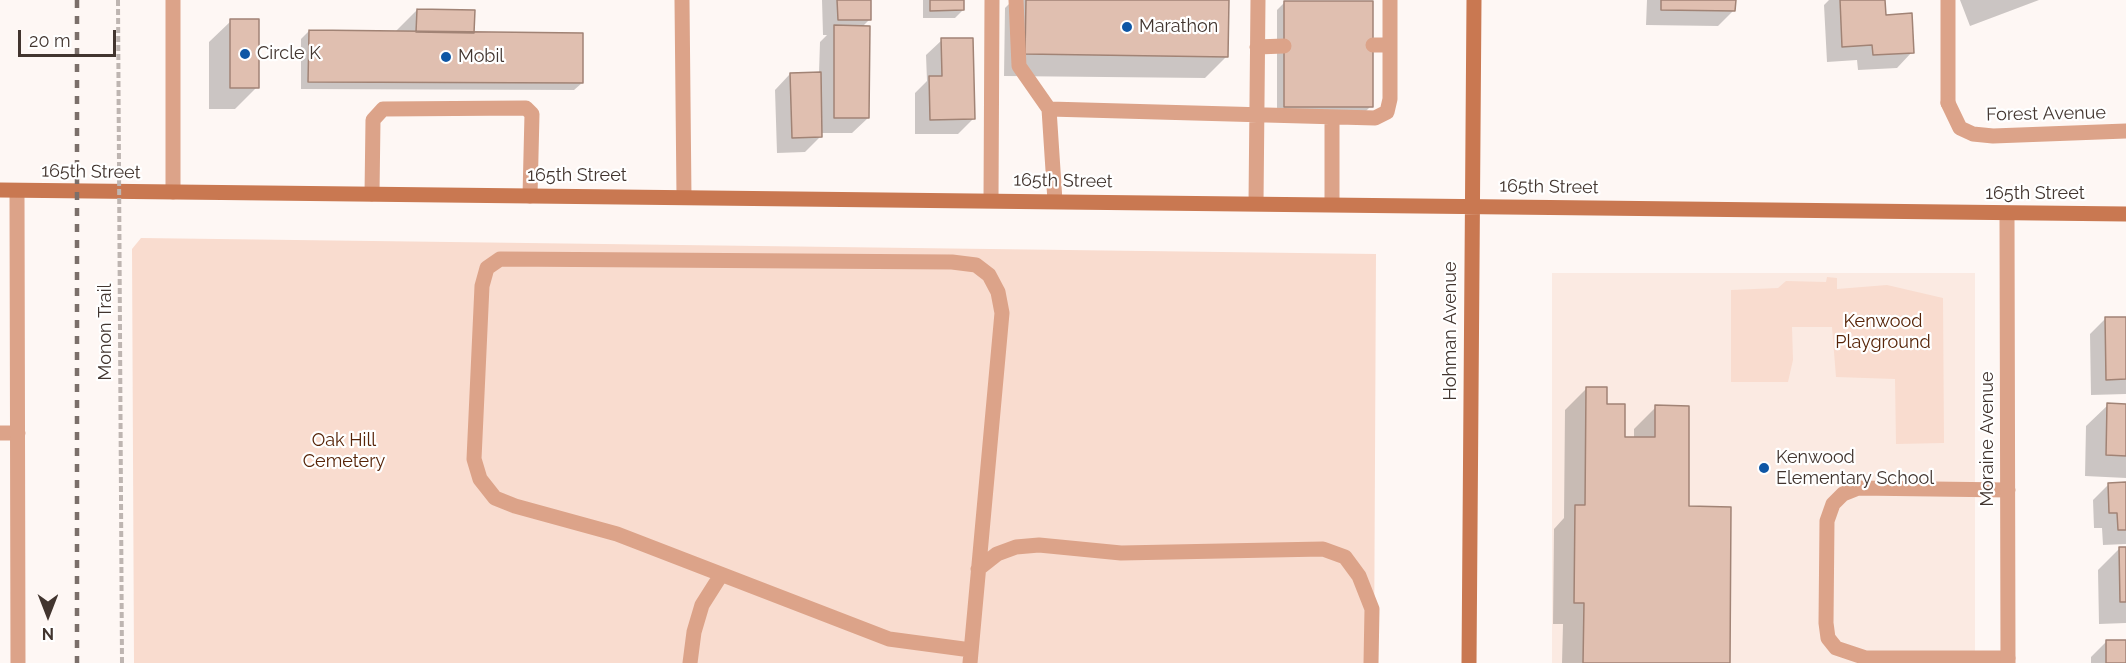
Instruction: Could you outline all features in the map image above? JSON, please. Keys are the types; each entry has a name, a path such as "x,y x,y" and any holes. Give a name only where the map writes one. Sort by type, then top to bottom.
{"main road":[{"name":"Hohman Avenue","path":"1469,663 1470,205 1474,0"},
{"name":"165th Street","path":"0,190 2126,214"}],"street":[{"path":"173,0 173,192"},
{"path":"682,0 684,197"},
{"path":"991,200 992,0"},
{"path":"1016,0 1019,66 1049,109 1055,201"},
{"path":"1256,203 1258,0"},
{"path":"1049,109 1375,118 1387,112 1390,99 1390,0"},
{"name":"Forest Avenue","path":"1948,0 1948,103 1960,128 1974,134 2077,135 2126,131"},
{"path":"1373,45 1390,45"},
{"path":"1257,47 1284,46"},
{"path":"372,194 373,120 383,109 526,108 532,114 530,196"},
{"path":"1332,117 1332,204"},
{"path":"17,191 18,663"},
{"name":"Moraine Avenue","path":"2007,214 2008,660"},
{"path":"500,259 952,262 976,265 989,275 998,292 1002,314 978,569 970,657 889,639 617,534 515,506 495,498 480,479 474,459 482,286 487,268 500,259"},
{"path":"0,433 18,433"},
{"path":"2008,490 1858,488 1843,494 1833,504 1827,521 1826,623 1828,638 1836,648 1866,658 2008,660"},
{"path":"978,569 997,554 1016,548 1039,545 1121,553 1323,549 1345,557 1359,576 1372,609 1371,663"},
{"path":"690,663 694,632 702,605 721,575"}],"path":[{"name":"Monon Trail","path":"118,0 122,663"}],"shaded area":[{"name":"Kenwood Elementary School","path":"1552,273 1975,273 1975,663 1552,663"}],"green space":[{"name":"Oak Hill Cemetery","path":"141,238 1376,254 1374,663 134,663 132,249"},
{"name":"Kenwood Playground","path":"1827,277 1837,278 1837,289 1887,285 1943,298 1944,443 1896,444 1895,379 1836,377 1832,327 1792,327 1793,360 1788,382 1731,382 1731,290 1778,288 1786,281 1826,282"}],"building":[{"path":"837,0 871,0 871,20 838,20"},
{"path":"930,0 964,0 964,10 930,11"},
{"name":"Marathon","path":"1026,0 1229,0 1228,57 1025,54"},
{"path":"1661,0 1736,0 1735,11 1661,10"},
{"path":"1840,0 1885,0 1886,15 1912,13 1914,53 1873,55 1872,45 1842,47"},
{"path":"1284,1 1373,1 1373,107 1284,107"},
{"path":"417,9 475,10 474,33 416,32"},
{"name":"Circle K","path":"230,19 259,19 259,88 230,88"},
{"path":"834,25 870,26 869,118 834,118"},
{"name":"Mobil","path":"309,30 583,33 583,83 308,82"},
{"path":"941,38 973,38 975,119 930,120 929,76 942,76"},
{"path":"821,72 822,137 792,138 790,73"},
{"path":"2105,317 2126,317 2126,379 2106,380"},
{"path":"1586,387 1607,387 1607,404 1625,404 1625,437 1655,437 1655,405 1689,406 1689,506 1731,507 1730,663 1583,663 1584,603 1574,603 1575,505 1585,505"},
{"path":"2107,403 2126,404 2126,456 2106,455"},
{"path":"2126,482 2126,530 2118,530 2117,513 2109,513 2108,483"},
{"path":"2119,547 2126,547 2126,602 2120,602"},
{"path":"2106,640 2126,640 2126,663 2106,663"}],"railway":[{"path":"77,0 77,663"}],"place":[{"name":"Marathon","path":"1127,27"},
{"name":"Circle K","path":"245,54"},
{"name":"Mobil","path":"446,57"},
{"name":"Kenwood Elementary School","path":"1764,468"}]}
